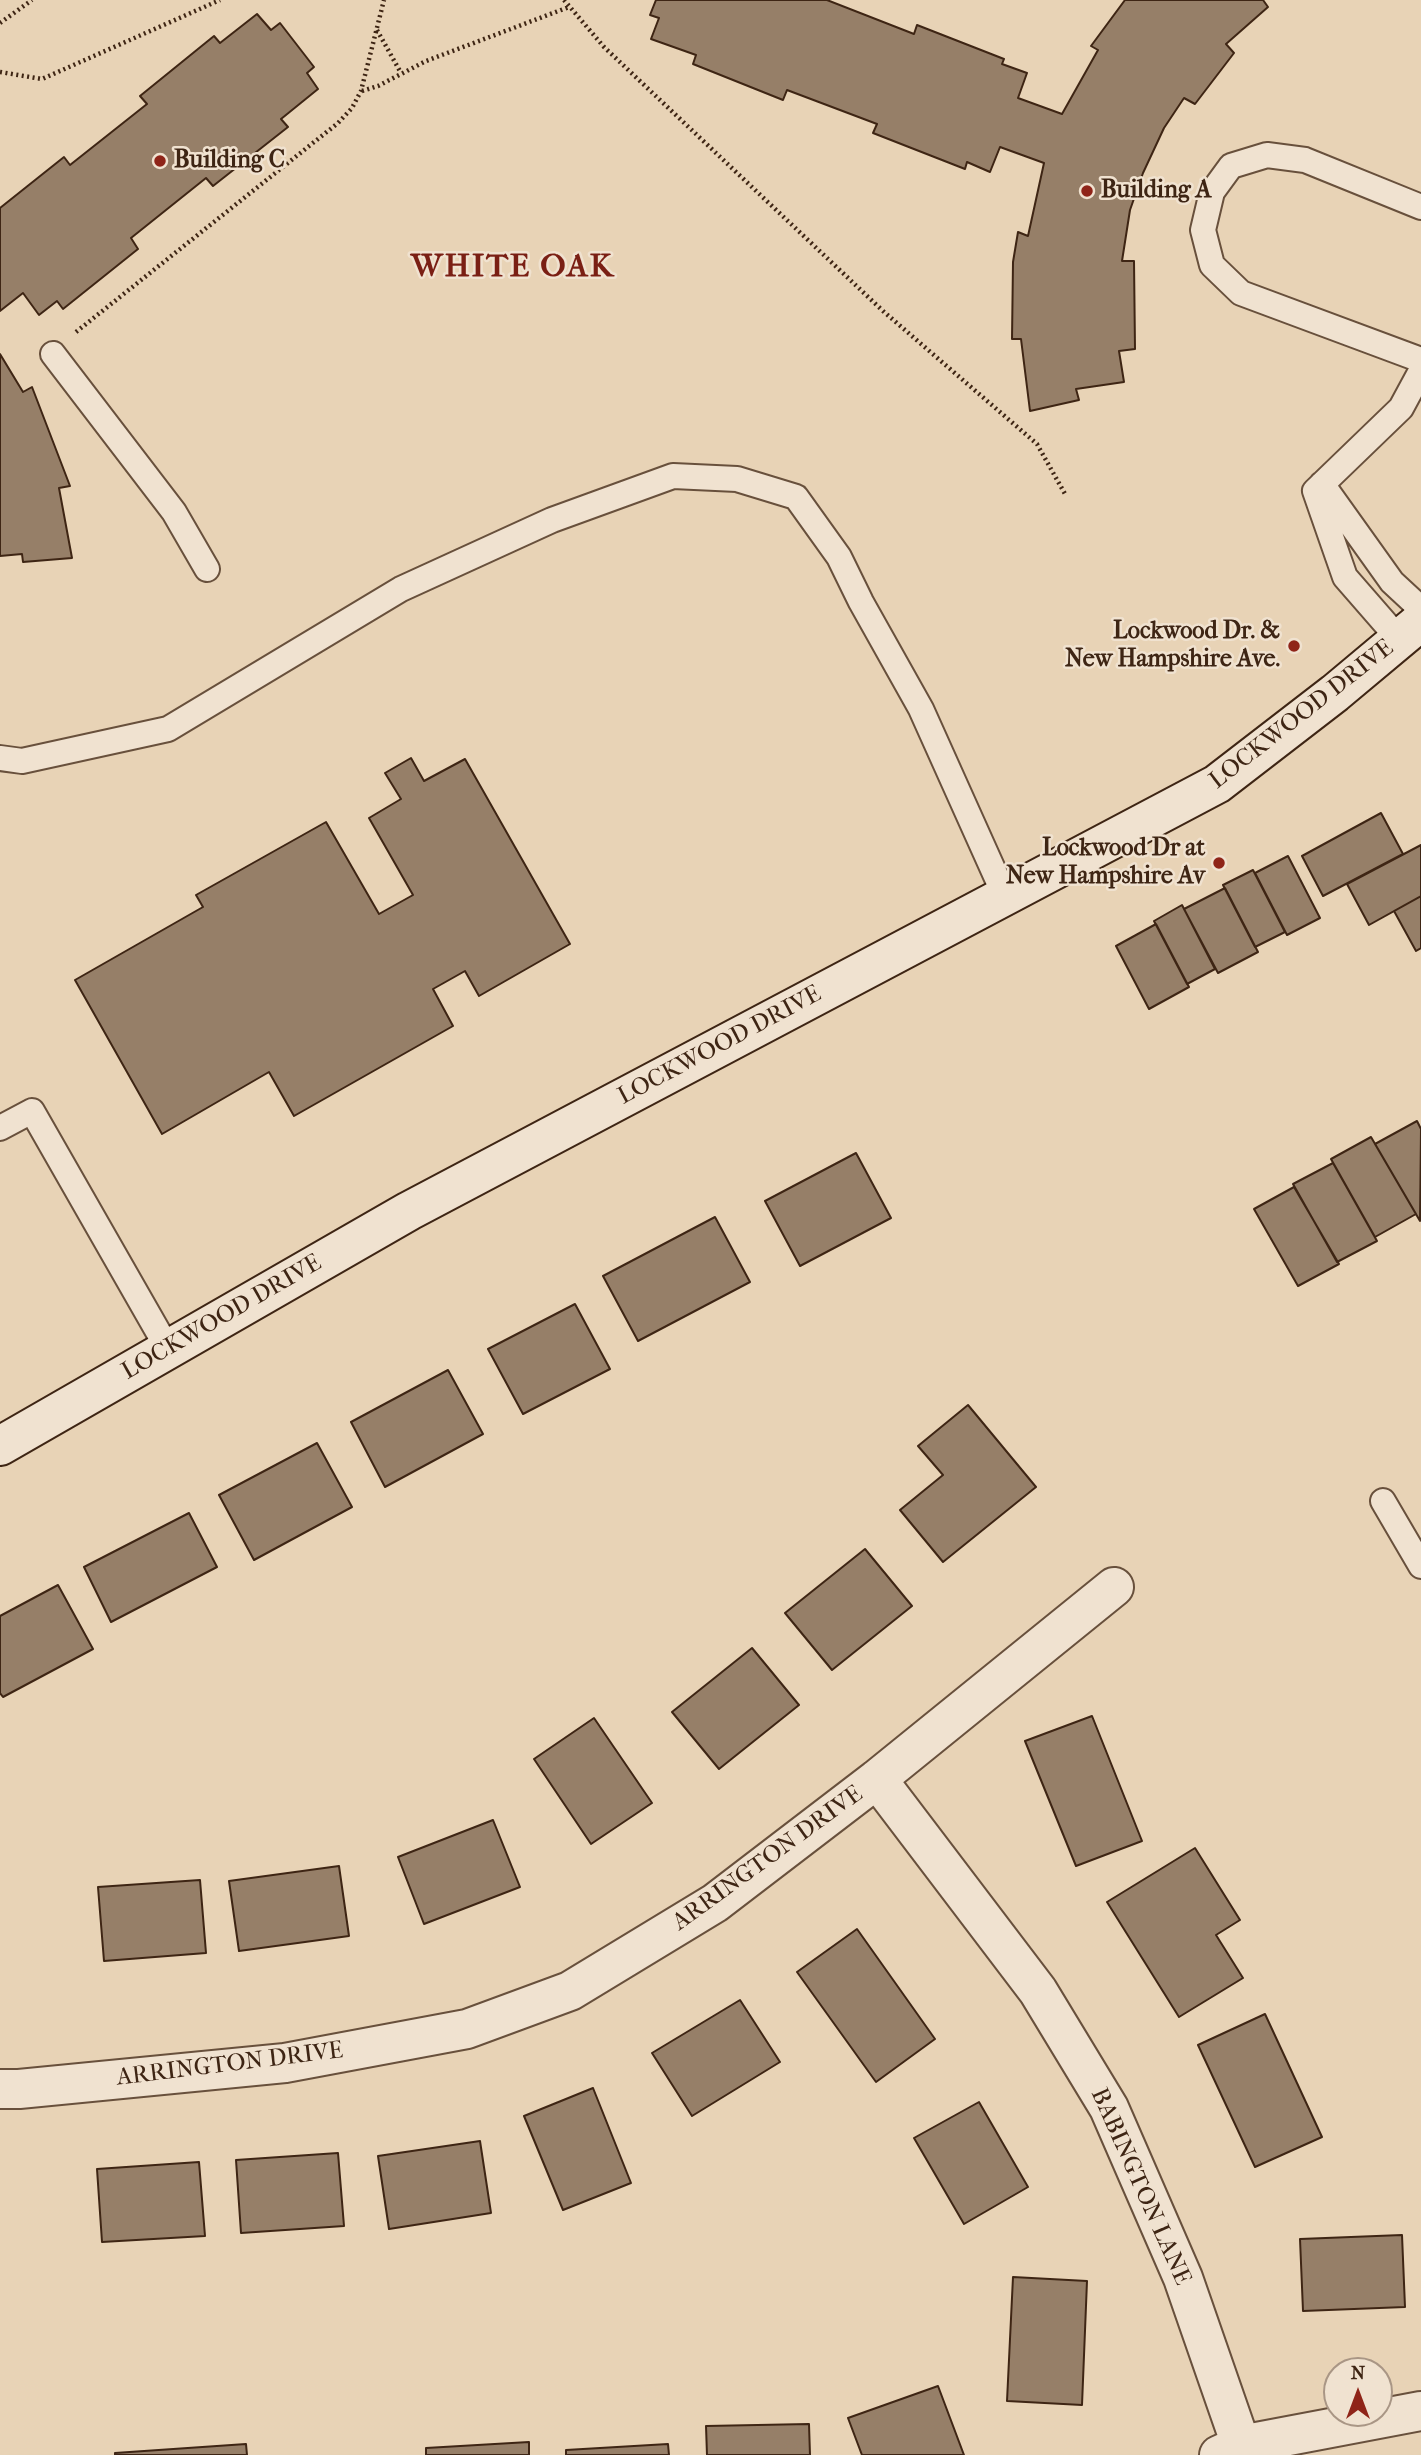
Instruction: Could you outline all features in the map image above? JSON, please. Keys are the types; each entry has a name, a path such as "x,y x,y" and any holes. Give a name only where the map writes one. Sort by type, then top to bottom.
{"street":[{"name":"LOCKWOOD DRIVE","path":"0,1446 409,1211 1217,784 1335,693 1414,623"},
{"name":"ARRINGTON DRIVE","path":"0,2089 285,2063 467,2029 570,1991 704,1910 877,1779 1114,1587"},
{"name":"BABINGTON LANE","path":"877,1779 1038,1991 1109,2108 1183,2278 1230,2450"},
{"path":"1230,2450 1421,2412"}],"lane":[{"path":"1421,207 1305,160 1267,155 1231,166 1212,192 1203,230 1212,265 1241,293 1421,360"},
{"path":"52,354 174,512 207,569"},
{"path":"1318,488 1401,408 1421,371"},
{"path":"0,758 22,761 168,729 401,589 552,520 673,476 737,479 796,497 839,556 861,603 921,709 1005,896"},
{"path":"1318,488 1345,577 1414,623"},
{"path":"1318,488 1392,582 1414,623"},
{"path":"0,1128 33,1111 168,1349"},
{"path":"1383,1501 1421,1566"}],"path":[{"path":"0,23 32,0"},
{"path":"0,72 42,79 220,0"},
{"path":"52,354 61,344 338,123 361,91 384,0"},
{"path":"564,0 604,47 883,311 1037,444 1065,494"},
{"path":"361,91 378,86 426,61 569,7"},
{"path":"377,30 401,73"}],"building":[{"name":"Building A","path":"656,0 827,0 914,34 917,25 1004,59 1002,64 1027,73 1018,98 1062,114 1098,50 1091,46 1125,0 1263,0 1268,7 1226,44 1234,53 1195,104 1184,98 1164,128 1143,173 1130,210 1122,261 1134,261 1135,349 1119,351 1124,382 1076,389 1079,400 1030,411 1021,339 1012,339 1013,262 1018,232 1028,236 1044,163 1000,147 990,172 967,162 965,169 873,133 877,124 787,90 783,100 693,64 696,55 651,39 659,18 650,15"},
{"name":"Building C","path":"257,14 271,30 280,23 314,67 307,73 318,89 281,119 288,127 213,186 206,178 131,238 138,249 63,309 57,301 39,315 23,293 0,311 0,208 64,157 70,165 147,104 140,96 214,36 220,43"},
{"path":"0,354 23,392 32,387 70,486 59,488 72,558 23,562 22,554 0,556"},
{"path":"411,758 424,781 465,759 570,944 479,996 465,971 433,989 453,1026 294,1116 269,1072 162,1134 75,980 203,907 196,895 326,822 379,914 413,895 369,818 401,799 385,773"},
{"path":"1381,813 1403,854 1323,896 1302,856"},
{"path":"1421,845 1421,896 1369,925 1347,884"},
{"path":"1288,856 1320,918 1287,935 1255,873"},
{"path":"1253,870 1285,932 1255,947 1223,885"},
{"path":"1225,888 1258,952 1218,973 1184,909"},
{"path":"1421,896 1421,948 1416,951 1394,911"},
{"path":"1182,905 1215,969 1187,984 1154,921"},
{"path":"1156,924 1189,987 1149,1009 1116,946"},
{"path":"1417,1121 1421,1129 1420,1221 1375,1144"},
{"path":"1371,1137 1416,1214 1375,1237 1331,1159"},
{"path":"856,1153 891,1218 800,1266 765,1201"},
{"path":"1333,1163 1377,1241 1337,1262 1293,1184"},
{"path":"1294,1187 1339,1264 1298,1286 1254,1209"},
{"path":"715,1217 750,1282 638,1341 603,1276"},
{"path":"575,1304 610,1369 523,1414 488,1349"},
{"path":"448,1370 483,1434 385,1487 351,1422"},
{"path":"968,1405 1036,1487 943,1562 900,1510 943,1475 918,1446"},
{"path":"317,1443 352,1507 254,1560 219,1495"},
{"path":"189,1513 217,1567 111,1622 84,1567"},
{"path":"865,1549 912,1606 832,1670 785,1613"},
{"path":"58,1585 93,1649 3,1697 0,1693 0,1616"},
{"path":"752,1648 799,1705 719,1769 672,1712"},
{"path":"1092,1716 1142,1841 1076,1866 1025,1741"},
{"path":"594,1718 652,1803 591,1844 534,1759"},
{"path":"493,1820 520,1887 424,1924 398,1857"},
{"path":"1195,1848 1240,1920 1216,1935 1243,1978 1179,2017 1107,1902"},
{"path":"339,1866 349,1936 239,1951 229,1881"},
{"path":"200,1880 206,1953 104,1961 98,1887"},
{"path":"857,1929 935,2039 876,2082 797,1972"},
{"path":"740,2000 780,2062 692,2116 652,2053"},
{"path":"1265,2014 1322,2137 1255,2167 1198,2045"},
{"path":"593,2088 631,2183 563,2210 524,2116"},
{"path":"979,2102 1028,2187 964,2224 914,2138"},
{"path":"480,2141 491,2213 389,2229 378,2156"},
{"path":"338,2153 344,2226 241,2233 236,2160"},
{"path":"199,2162 205,2236 102,2242 97,2169"},
{"path":"1402,2235 1405,2307 1303,2311 1300,2239"},
{"path":"1013,2277 1087,2281 1082,2405 1007,2401"},
{"path":"938,2386 964,2455 862,2455 848,2418"},
{"path":"809,2424 810,2455 707,2455 706,2426"},
{"path":"529,2442 529,2455 426,2455 426,2448"},
{"path":"246,2444 247,2455 115,2455 115,2453"},
{"path":"668,2444 669,2455 566,2455 566,2450"}],"place":[{"name":"Building C","path":"160,161"},
{"name":"Building A","path":"1087,191"},
{"name":"Lockwood Dr. & New Hampshire Ave.","path":"1294,646"},
{"name":"Lockwood Dr at New Hampshire Av","path":"1219,863"}],"district":[{"name":"WHITE OAK","path":"513,268"}]}
